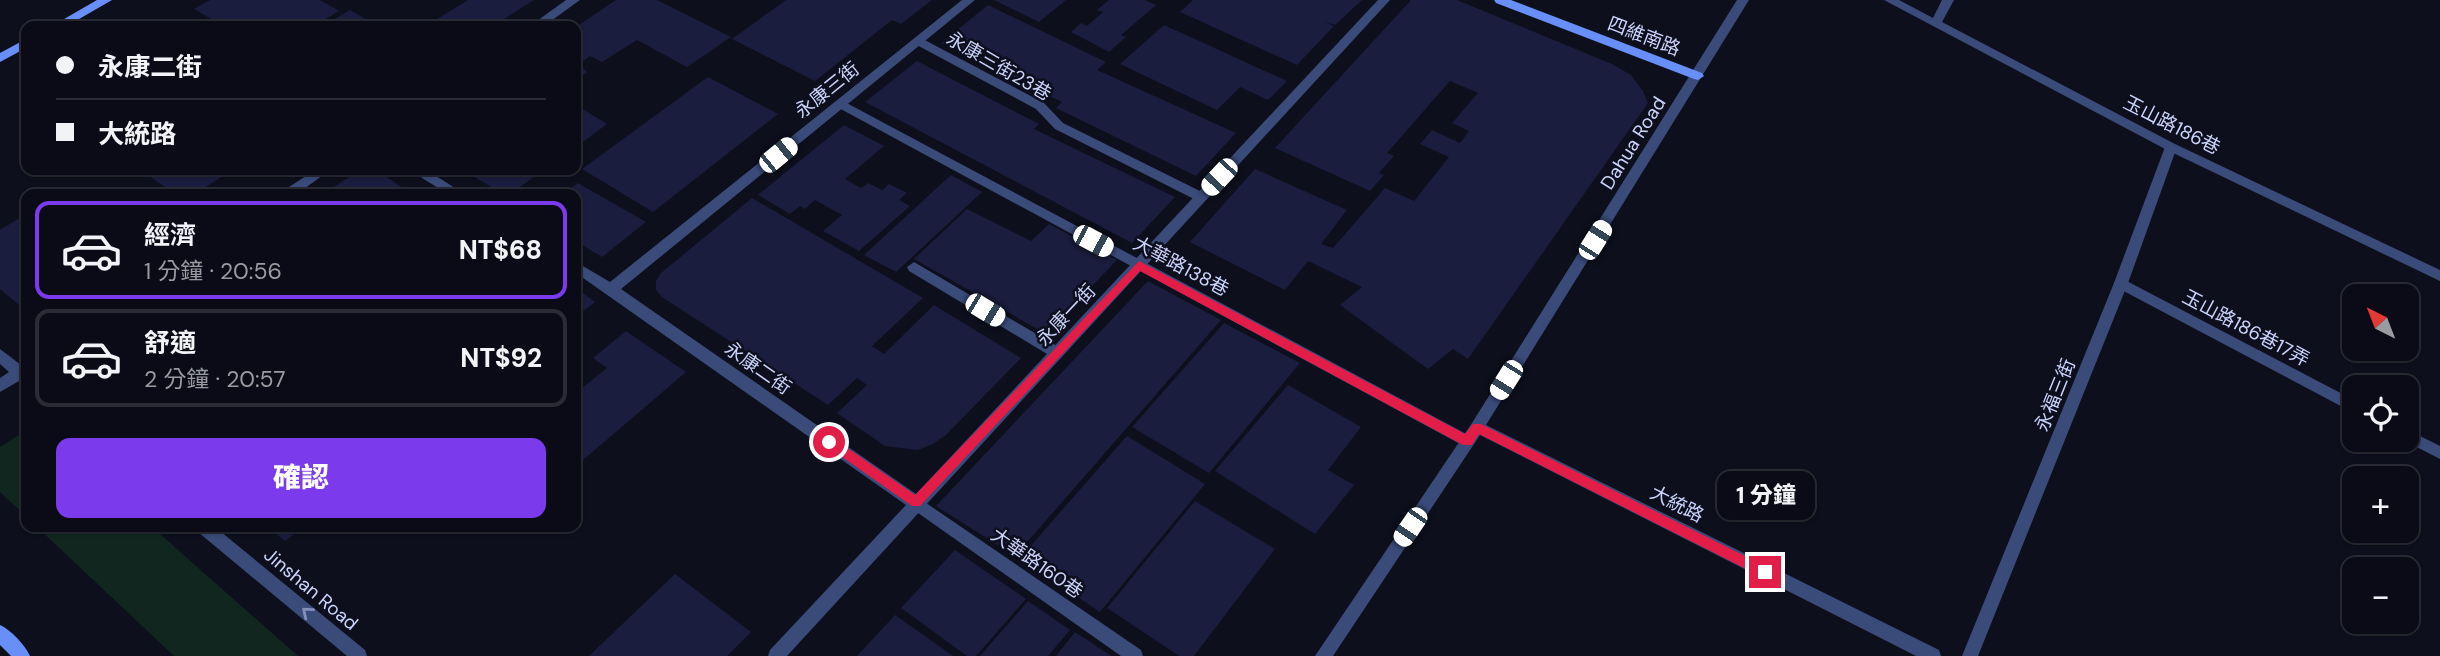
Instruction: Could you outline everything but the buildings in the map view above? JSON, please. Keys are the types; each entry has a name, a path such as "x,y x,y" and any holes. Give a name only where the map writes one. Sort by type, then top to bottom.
{"street":[{"path":"67,21 106,0"},
{"path":"543,21 574,0"},
{"name":"永康三街","path":"611,289 969,0"},
{"name":"永康一街","path":"776,656 1384,0"},
{"name":"四維南路","path":"1500,0 1698,76"},
{"name":"Dahua Road","path":"1323,656 1477,427 1743,0"},
{"name":"玉山路186巷","path":"1890,0 2171,147 2440,276"},
{"path":"1936,23 1948,0"},
{"name":"永康三街23巷","path":"919,41 1040,106 1059,126 1201,197"},
{"path":"0,58 21,46"},
{"name":"大華路138巷","path":"841,104 1467,441"},
{"name":"永福三街","path":"1970,656 2121,283 2171,147"},
{"path":"296,189 316,175"},
{"path":"426,175 450,189"},
{"path":"914,268 1057,353"},
{"name":"永康二街","path":"581,270 916,503"},
{"name":"玉山路186巷17弄","path":"2121,283 2342,401"},
{"path":"0,355 21,371"},
{"path":"0,386 21,375"},
{"name":"大統路","path":"1477,427 1933,656"},
{"path":"2419,442 2440,453"},
{"name":"大華路160巷","path":"916,503 1135,656"},
{"name":"Jinshan Road","path":"210,532 359,656"},
{"path":"0,634 22,656"}],"green space":[{"path":"21,434 21,511 0,492 0,447"},
{"path":"42,532 158,532 298,656 174,656"}],"route":[{"path":"829,442 916,503 1139,265 1467,441 1477,427 1765,572"}]}
